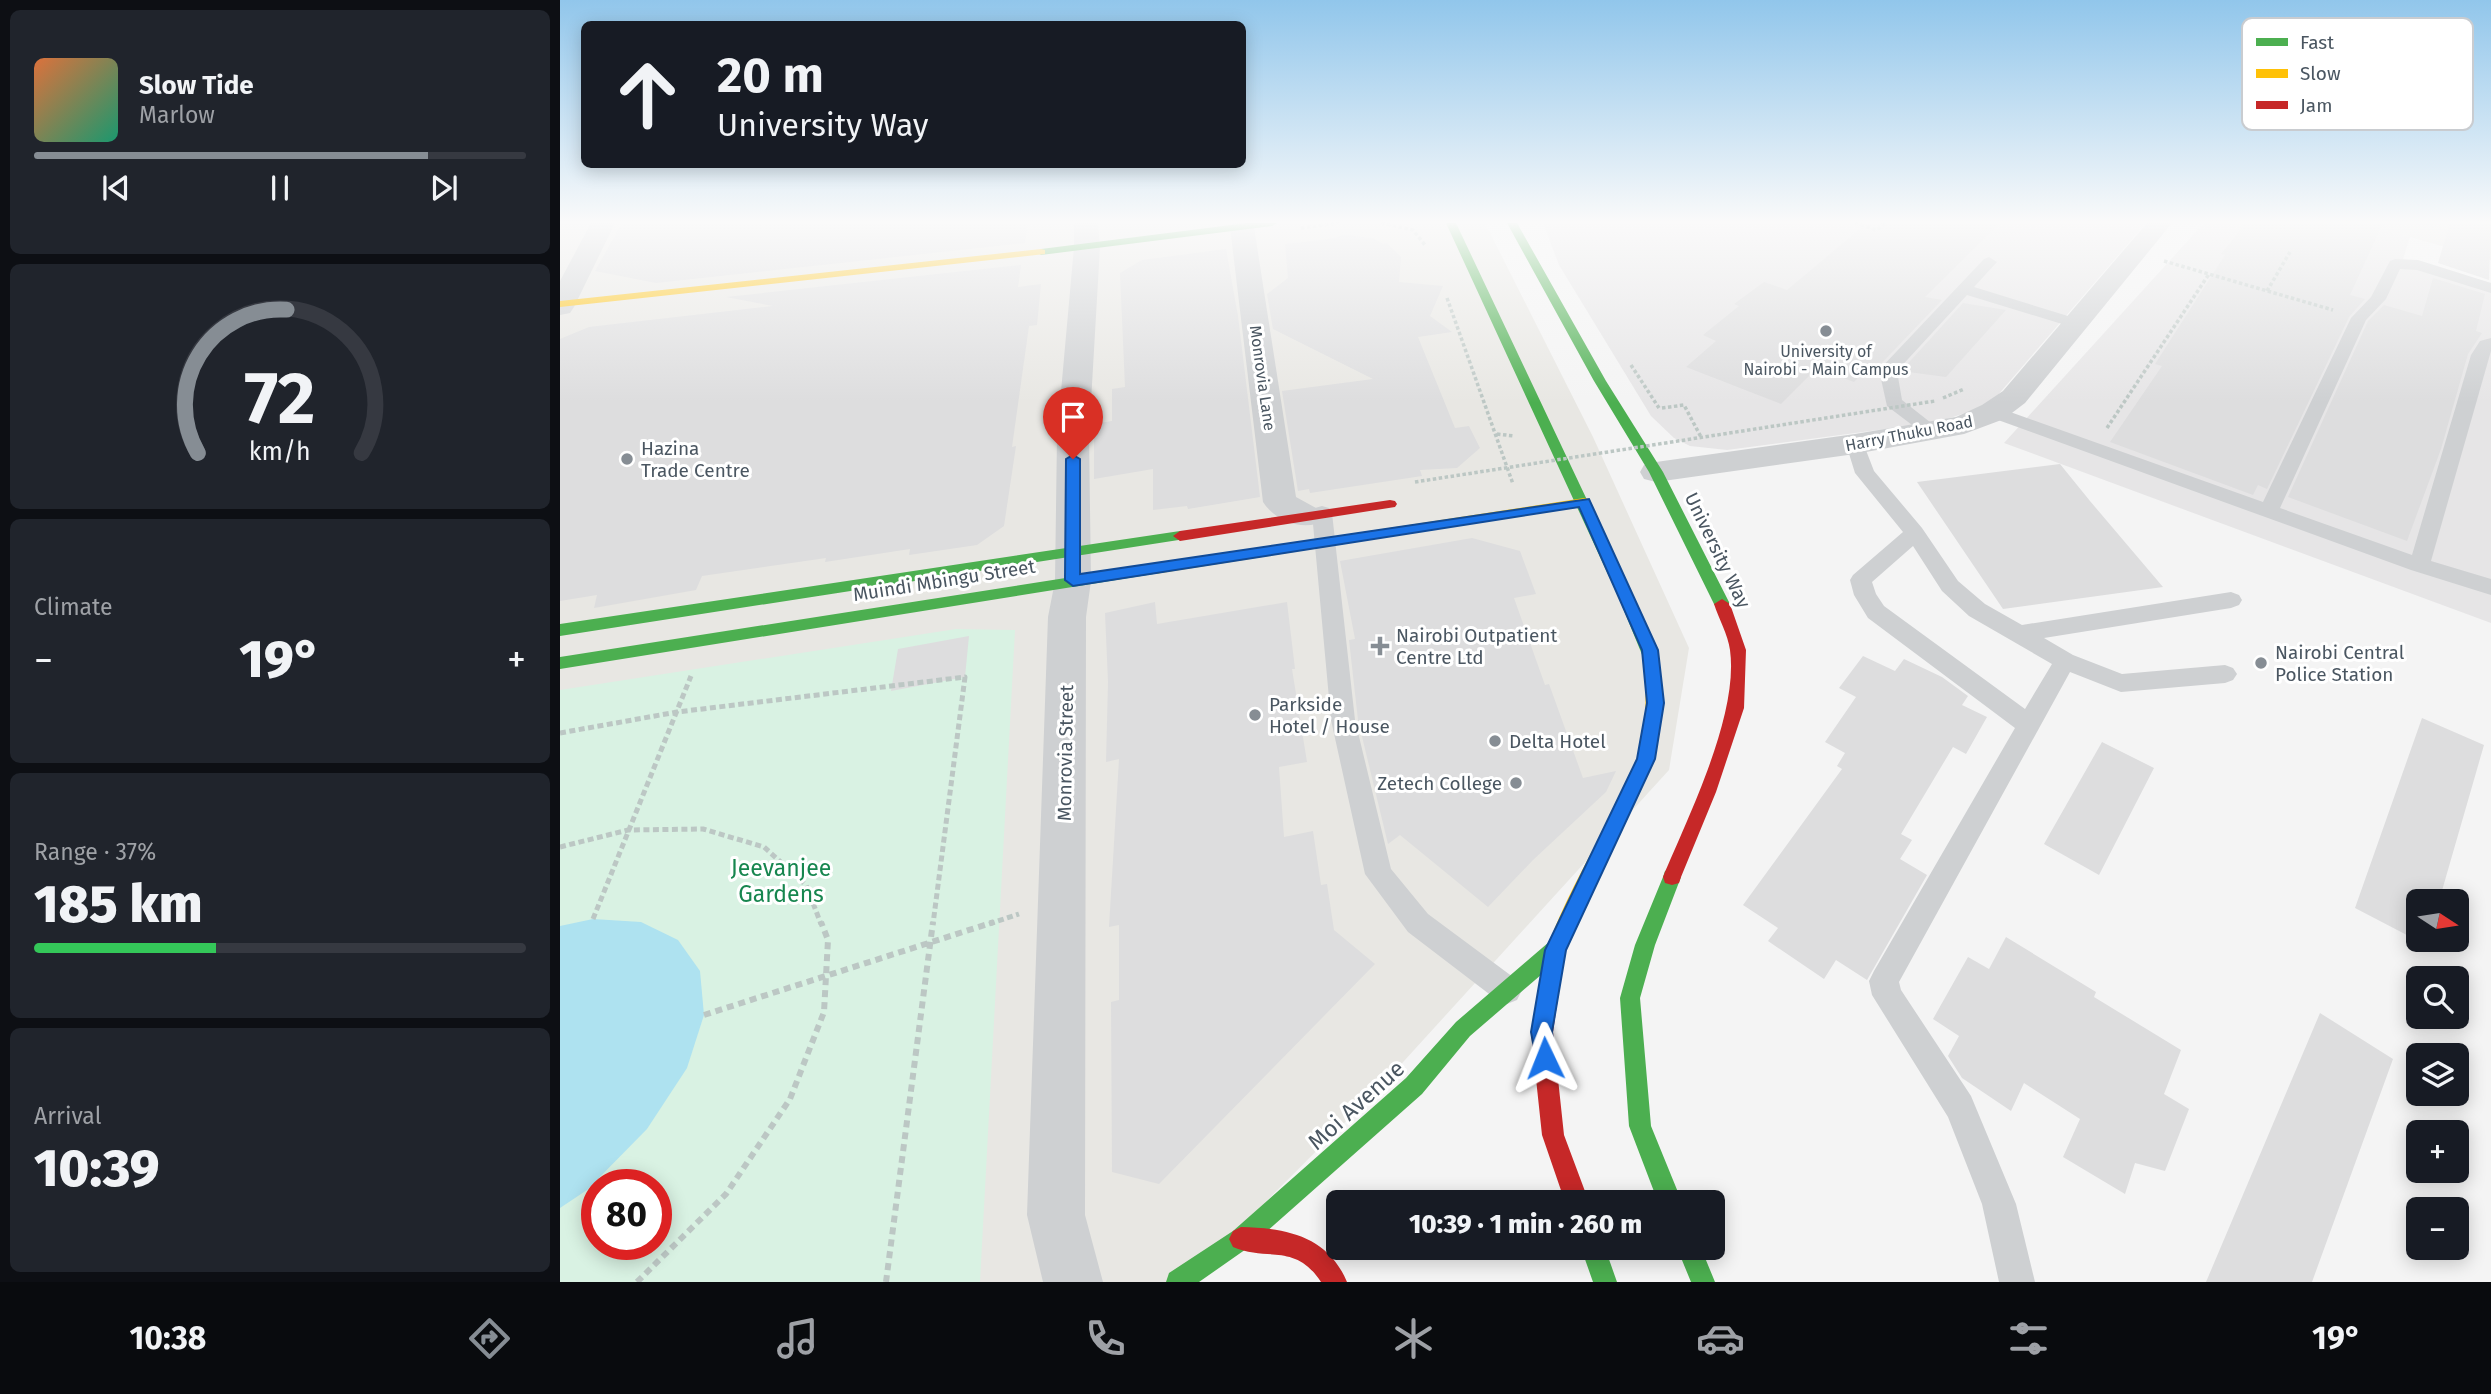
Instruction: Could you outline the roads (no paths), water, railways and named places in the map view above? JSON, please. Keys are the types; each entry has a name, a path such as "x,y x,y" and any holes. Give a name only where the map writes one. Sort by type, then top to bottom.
{"main road":[{"path":"561,305 728,283"},
{"path":"1477,283 1584,502 1650,650 1656,703 1646,759 1556,950 1542,1032 1553,1135 1573,1190"},
{"name":"University Way","path":"1545,283 1600,381 1656,472 1727,613 1738,650 1736,708 1707,792 1645,945 1630,998 1640,1126 1666,1190"},
{"path":"1513,486 1572,478"},
{"name":"Muindi Mbingu Street","path":"560,663 1073,565 1313,515 1404,502"},
{"name":"Muindi Mbingu Street","path":"560,630 1073,565 1326,540 1584,502"},
{"name":"Moi Avenue","path":"1178,1282 1241,1238 1414,1086 1463,1029 1556,950"},
{"path":"1241,1238 1284,1240 1313,1252 1327,1265 1335,1282"},
{"path":"1597,1260 1605,1282"},
{"path":"1694,1260 1703,1282"}],"street":[{"path":"561,305 572,283"},
{"name":"Monrovia Street","path":"1073,1282 1056,1215 1067,617 1073,565 1073,436 1084,283"},
{"name":"Monrovia Lane","path":"1250,283 1280,502 1313,515"},
{"name":"Harry Thuku Road","path":"1656,472 1855,444 1964,425 1993,412 2014,397 2110,283"}],"lane":[{"path":"1931,430 1893,402 1888,370 1970,283"},
{"path":"2269,510 2359,318 2378,299 2386,283"},
{"path":"1964,289 2075,323"},
{"path":"2419,565 2480,355 2486,345 2491,343"},
{"path":"1993,412 2419,565 2491,587"},
{"path":"1855,444 1866,473 1915,533 1950,586 1977,610 2064,661 2121,683 2225,674"},
{"path":"1313,515 1326,540 1343,720 1378,874 1418,923 1507,990"},
{"path":"1915,533 1861,580 1865,595 1876,612 2029,725"},
{"path":"2019,634 2231,600"},
{"path":"2017,1282 1999,1204 1960,1107 1887,995 1884,981 2064,661"}],"water":[{"path":"593,919 641,922 678,940 700,971 704,1015 687,1068 647,1129 608,1169 581,1169 581,1194 560,1208 560,926"}],"place":[{"name":"University of Nairobi - Main Campus","path":"1826,331"},
{"name":"Hazina Trade Centre","path":"627,459"},
{"name":"Nairobi Outpatient Centre Ltd","path":"1380,646"},
{"name":"Nairobi Central Police Station","path":"2261,663"},
{"name":"Parkside Hotel / House","path":"1255,715"},
{"name":"Delta Hotel","path":"1495,741"},
{"name":"Zetech College","path":"1516,783"}],"park label":[{"name":"Jeevanjee Gardens","path":"781,881"}]}
